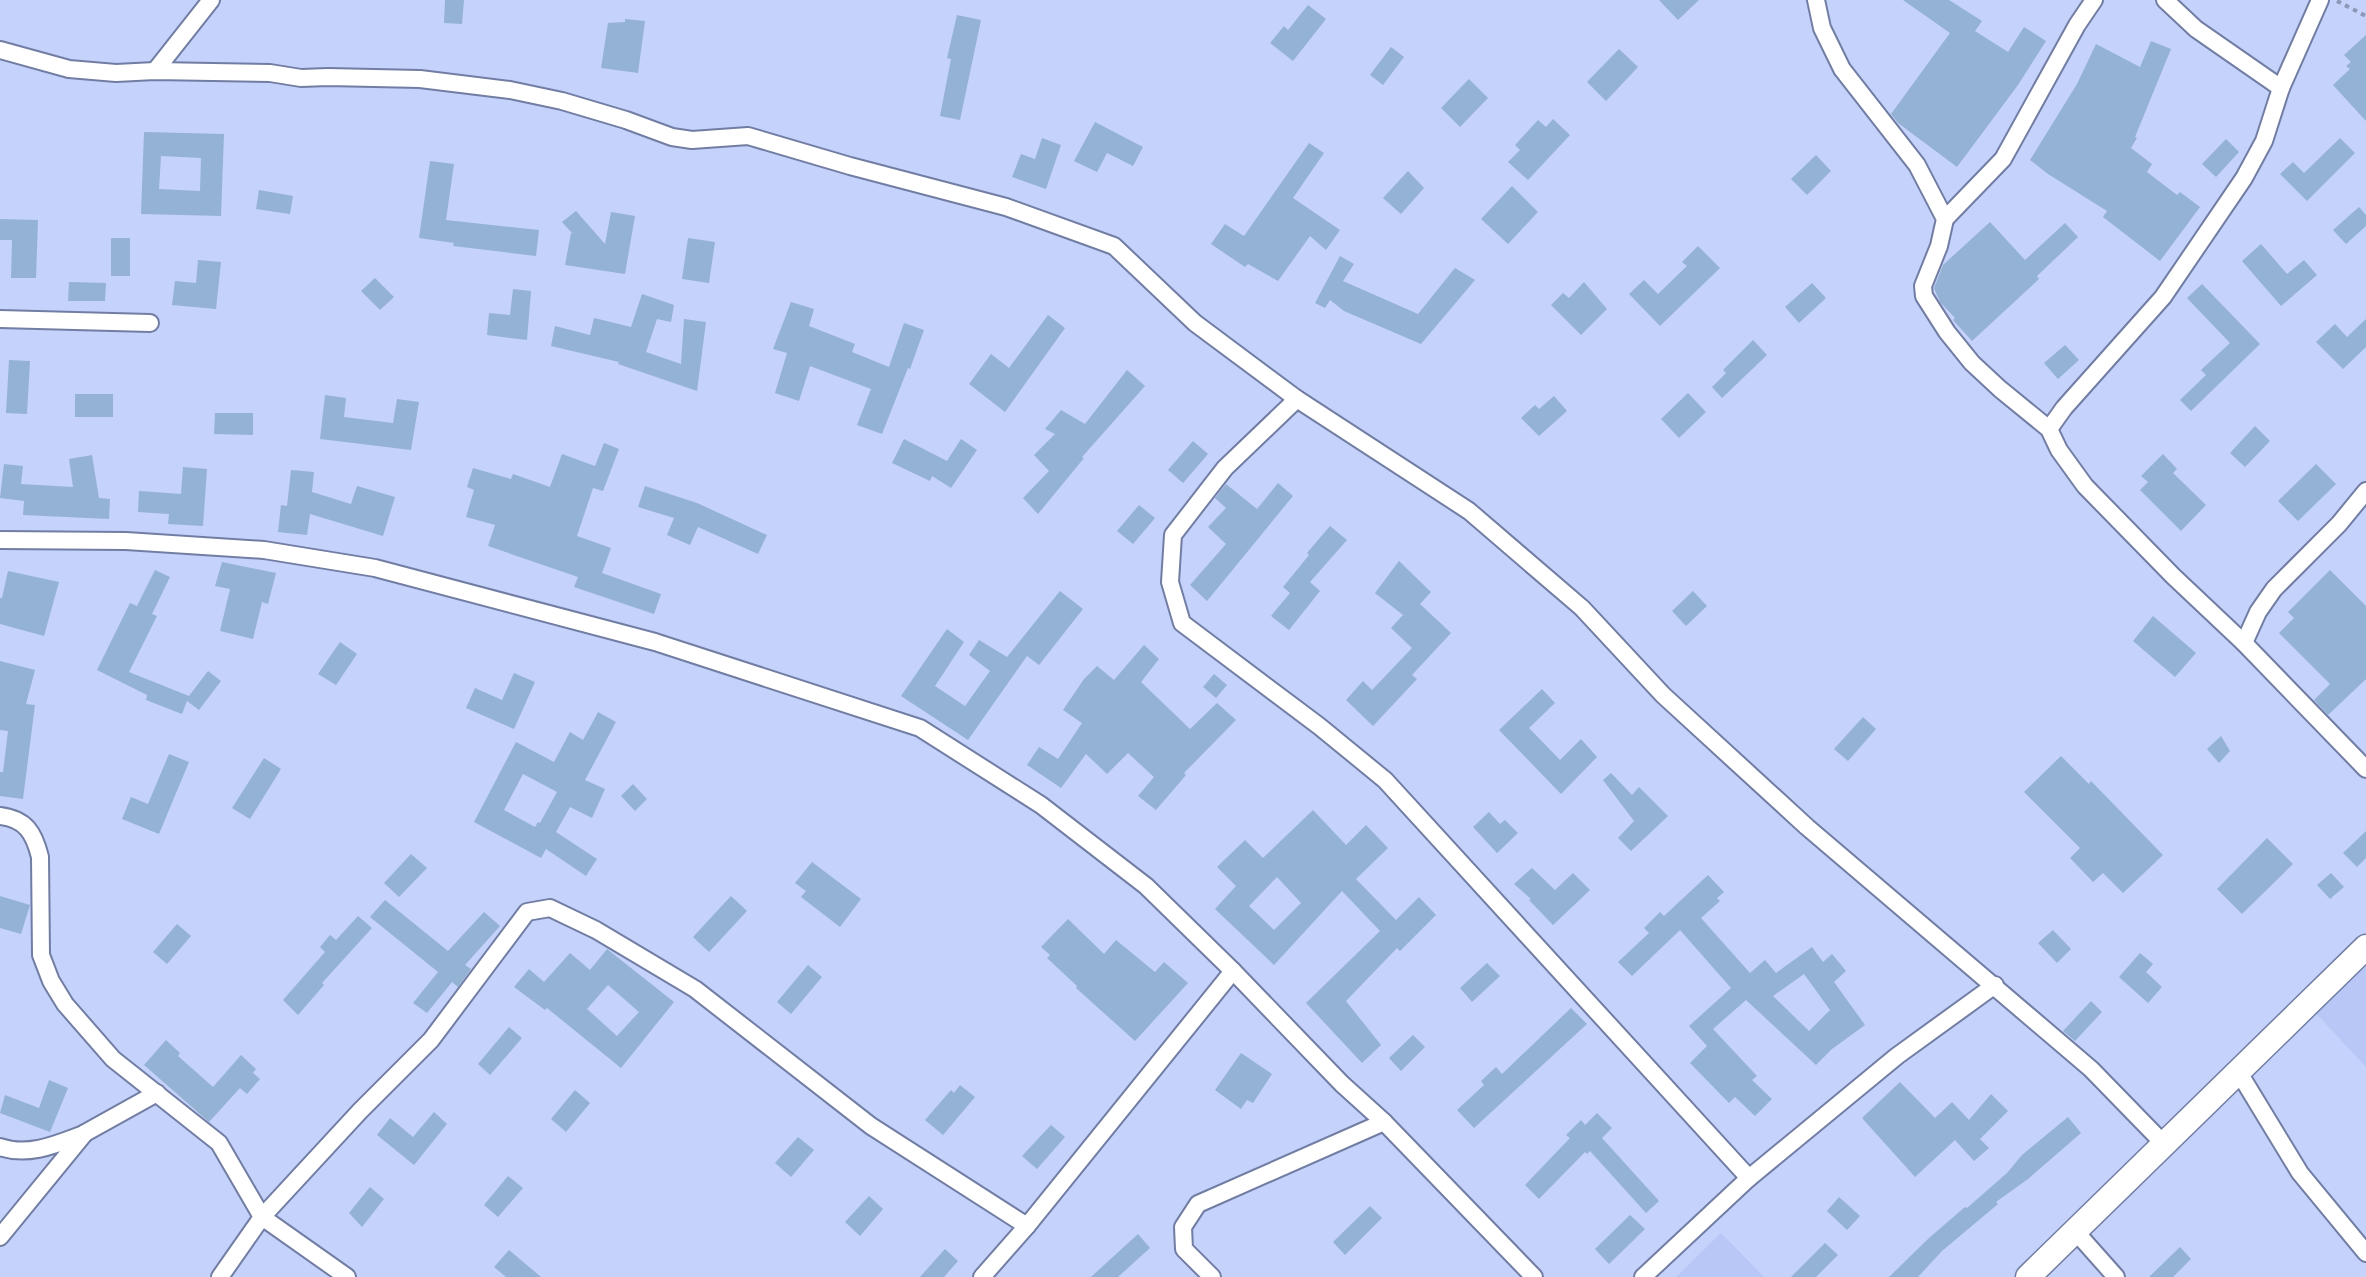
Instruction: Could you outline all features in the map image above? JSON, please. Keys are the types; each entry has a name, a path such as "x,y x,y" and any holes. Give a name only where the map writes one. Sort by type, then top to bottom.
{"main road":[{"path":"2028,1277 2366,947"}],"street":[{"path":"156,71 211,0"},
{"path":"1816,0 1822,28 1842,69 1917,165 1944,219"},
{"path":"2094,0 2077,25 2004,159 1944,219 1939,246 1923,286 1924,296 1947,332 1972,363 2049,429 2059,450 2085,486 2173,576 2244,643 2366,769"},
{"path":"2165,0 2196,29 2281,88"},
{"path":"2049,429 2064,408 2163,297 2244,178 2264,141 2281,88 2319,0"},
{"path":"0,50 69,69 116,73 156,71 270,73 301,78 328,76 420,79 510,90 562,100 672,137 692,140 748,136 849,166 999,205 1114,246 1195,323 1297,399 1469,512 1581,608 1663,695 1808,827 2091,1069 2164,1144"},
{"path":"0,319 150,323"},
{"path":"1297,399 1225,468 1173,535 1170,582 1182,623 1319,726 1385,780 1749,1178"},
{"path":"2244,643 2258,612 2274,589 2339,524 2366,491"},
{"path":"0,540 126,541 264,550 375,568 655,642 920,728 1041,805 1137,879 1233,971 1342,1084 1384,1122 1534,1277"},
{"path":"0,816 22,822 31,831 37,843 40,857 41,956 51,981 76,1017 113,1059 219,1143 262,1217 347,1277"},
{"path":"220,1277 262,1217 360,1111 431,1040 527,912 550,908 596,930 695,989 871,1126 1028,1226"},
{"path":"982,1277 1028,1226 1233,971"},
{"path":"1643,1277 1749,1178 1897,1056 1995,985"},
{"path":"2238,1071 2300,1173 2366,1253"},
{"path":"0,1148 14,1152 41,1149 85,1133 157,1093"},
{"path":"1212,1277 1184,1249 1183,1227 1198,1204 1384,1122"},
{"path":"0,1237 85,1133"},
{"path":"2076,1232 2116,1277"}],"path":[{"path":"2336,0 2366,16"}],"shaded area":[{"path":"2366,955 2366,1067 2311,1008"},
{"path":"1721,1233 1764,1277 1676,1277"}],"building":[{"path":"445,0 464,0 462,24 444,23"},
{"path":"1659,0 1699,0 1678,20"},
{"path":"1903,0 1949,0 1982,21 1975,31 2008,52 2024,27 2046,41 2018,85 1957,167 1898,123 1891,114 1950,33"},
{"path":"1308,5 1326,19 1293,61 1270,43 1284,26 1288,30"},
{"path":"957,15 981,20 960,120 940,116 951,59 947,58"},
{"path":"625,19 645,21 638,73 601,68 608,23 625,22"},
{"path":"2366,35 2366,121 2333,85 2350,69 2346,66 2351,62 2344,55"},
{"path":"2151,41 2171,49 2135,137 2137,138 2131,148 2152,164 2147,172 2177,195 2180,192 2200,207 2160,261 2103,217 2107,211 2030,160 2077,84 2096,44 2140,67"},
{"path":"1391,47 1404,57 1383,85 1370,75"},
{"path":"1619,49 1638,67 1606,101 1587,82"},
{"path":"1469,79 1488,98 1460,127 1441,108"},
{"path":"1553,119 1570,135 1528,180 1508,162 1520,150 1515,145 1538,120 1546,127"},
{"path":"1095,122 1143,147 1133,166 1107,153 1097,172 1074,161"},
{"path":"144,132 224,134 221,216 141,214","holes":["161,156 201,158 200,191 159,189"]},
{"path":"1042,138 1061,145 1046,189 1012,177 1021,154 1035,159"},
{"path":"2340,138 2355,153 2307,201 2280,174 2293,162 2304,173"},
{"path":"2226,139 2239,152 2216,177 2202,164"},
{"path":"1309,143 1324,153 1293,198 1340,230 1326,250 1310,236 1278,281 1248,264 1245,267 1211,244 1225,224 1244,236"},
{"path":"1816,155 1831,171 1807,195 1791,179"},
{"path":"430,161 454,164 446,220 539,230 536,256 453,246 454,243 419,238"},
{"path":"1408,171 1424,188 1401,214 1383,198"},
{"path":"1512,186 1538,212 1508,244 1481,219"},
{"path":"259,190 293,196 290,214 256,209"},
{"path":"2359,207 2366,215 2366,226 2346,244 2333,230"},
{"path":"576,211 605,244 611,212 635,216 625,274 565,265 571,233 573,234 562,222"},
{"path":"0,219 38,220 36,278 11,278 12,240 0,240"},
{"path":"1990,222 2025,260 2065,223 2078,237 2037,276 2039,279 1972,341 1940,302 1934,288 1943,265"},
{"path":"111,238 130,238 130,276 111,276"},
{"path":"688,238 715,242 709,283 682,279"},
{"path":"2261,244 2287,274 2304,260 2317,275 2281,306 2242,261"},
{"path":"1698,246 1720,268 1660,326 1629,294 1644,280 1658,294 1687,266 1682,262"},
{"path":"1340,256 1354,264 1343,281 1418,314 1455,268 1475,280 1421,344 1344,311 1330,300 1325,308 1315,303"},
{"path":"198,260 221,262 216,309 172,305 175,281 196,283"},
{"path":"375,278 394,297 380,310 361,291"},
{"path":"69,282 106,283 105,301 68,301"},
{"path":"1584,282 1607,309 1581,335 1551,305 1563,293 1569,298"},
{"path":"1812,283 1826,298 1799,323 1785,307"},
{"path":"2202,284 2260,344 2191,411 2180,400 2206,375 2201,370 2230,343 2187,298"},
{"path":"513,289 531,291 527,340 487,335 489,313 510,315"},
{"path":"642,294 674,305 671,322 657,319 646,352 681,364 684,319 706,322 697,391 618,364 619,362 551,346 555,326 590,335 594,318 631,327"},
{"path":"791,302 814,309 809,326 855,344 852,352 889,367 904,323 924,330 882,434 857,425 871,389 810,366 799,401 775,393 787,353 773,349"},
{"path":"1048,315 1065,328 1005,412 969,384 991,354 1009,368"},
{"path":"2366,319 2366,347 2343,369 2316,342 2335,324 2347,337"},
{"path":"1753,340 1767,355 1722,398 1712,387 1726,373 1723,370"},
{"path":"2065,345 2079,360 2058,379 2044,363"},
{"path":"9,360 30,361 27,414 6,413"},
{"path":"1127,370 1145,386 1082,457 1084,458 1038,514 1023,498 1049,471 1034,455 1055,434 1045,429 1061,410 1085,424"},
{"path":"1688,393 1706,412 1679,438 1661,419"},
{"path":"75,394 113,394 113,417 75,417"},
{"path":"325,395 346,398 344,417 393,423 397,399 419,402 411,450 320,439"},
{"path":"1554,396 1567,411 1539,436 1521,418 1535,405 1539,409"},
{"path":"215,413 253,413 253,435 214,434"},
{"path":"2255,426 2270,441 2245,467 2230,453"},
{"path":"904,439 947,461 961,439 977,450 951,488 932,476 930,481 892,463"},
{"path":"1193,441 1208,454 1183,483 1168,470"},
{"path":"604,443 619,449 603,491 593,488 577,536 611,548 602,573 661,594 654,614 574,587 578,577 488,546 495,525 466,517 474,490 467,487 473,468 511,479 513,474 550,487 562,454 595,466"},
{"path":"2163,454 2177,469 2173,473 2206,505 2181,531 2140,490 2148,482 2141,476"},
{"path":"92,455 99,498 110,499 109,519 23,515 24,501 0,498 4,464 23,466 21,484 73,487 69,459"},
{"path":"2316,464 2336,484 2298,521 2278,501"},
{"path":"183,467 207,469 203,526 168,524 169,514 138,512 139,491 181,494"},
{"path":"291,470 314,472 312,492 351,504 357,486 395,497 383,536 310,514 307,535 278,532 281,505 287,506"},
{"path":"1278,483 1293,496 1207,601 1190,585 1226,544 1208,527 1226,508 1215,498 1226,484 1257,509"},
{"path":"645,486 697,503 767,535 758,554 698,527 690,545 667,535 674,518 638,507"},
{"path":"1139,505 1155,518 1133,544 1117,531"},
{"path":"1330,526 1347,540 1310,582 1320,591 1289,630 1271,616 1290,593 1283,587"},
{"path":"1399,561 1431,592 1420,604 1451,633 1412,675 1417,679 1373,726 1346,700 1363,681 1372,690 1412,648 1391,628 1403,615 1375,593"},
{"path":"222,562 276,573 268,604 262,602 253,639 220,631 230,589 215,586"},
{"path":"155,570 170,577 152,614 157,616 129,672 189,696 208,671 221,681 199,710 187,701 182,714 146,700 147,695 97,670 130,603 137,606"},
{"path":"2330,570 2366,606 2366,679 2328,715 2314,700 2330,684 2279,633 2294,618 2288,612"},
{"path":"8,571 59,582 44,636 0,624 0,598 2,598"},
{"path":"1060,591 1083,609 1039,665 1027,656 968,740 901,696 947,629 964,642 935,686 965,706 990,671 969,655 979,640 1007,657"},
{"path":"1693,591 1707,606 1686,626 1672,611"},
{"path":"2153,616 2196,653 2175,677 2133,641"},
{"path":"340,642 357,654 336,685 318,674"},
{"path":"1144,645 1159,659 1141,682 1190,729 1217,703 1236,720 1184,773 1186,775 1156,810 1138,796 1154,777 1128,753 1107,774 1086,754 1061,788 1027,765 1039,747 1058,759 1082,723 1063,710 1084,679 1097,666 1114,680"},
{"path":"0,661 35,670 26,704 35,705 23,799 0,796 0,772 3,772 8,731 0,730"},
{"path":"514,673 535,682 514,729 466,708 475,688 502,700"},
{"path":"1214,674 1227,685 1216,698 1203,687"},
{"path":"1542,689 1555,703 1529,728 1560,760 1581,739 1597,757 1561,794 1499,730"},
{"path":"598,712 616,722 585,780 605,789 592,818 570,807 556,832 597,859 586,876 546,849 541,858 474,822 516,742 554,762 570,732 583,740","holes":["523,774 557,792 540,823 538,822 535,827 504,810"]},
{"path":"1863,717 1876,729 1848,761 1834,749"},
{"path":"2221,736 2230,751 2219,763 2207,749"},
{"path":"169,754 189,762 159,834 122,819 131,797 148,804"},
{"path":"2061,756 2089,784 2091,781 2163,855 2123,893 2103,873 2093,882 2070,858 2080,848 2024,792"},
{"path":"264,758 281,769 250,819 232,808"},
{"path":"1611,773 1632,795 1639,787 1668,816 1631,851 1618,838 1634,821 1603,780"},
{"path":"633,784 647,799 635,811 621,796"},
{"path":"1313,810 1346,845 1366,825 1388,848 1356,879 1396,920 1419,897 1436,915 1400,951 1397,948 1346,1001 1381,1045 1362,1063 1306,1003 1380,931 1342,891 1274,965 1215,909 1236,886 1217,867 1245,840 1263,858","holes":["1277,877 1301,903 1274,930 1249,906"]},
{"path":"1489,812 1500,824 1505,820 1518,833 1497,853 1473,827"},
{"path":"2366,831 2366,858 2357,867 2343,853"},
{"path":"2267,838 2293,864 2242,914 2217,889"},
{"path":"411,854 427,868 399,897 384,883"},
{"path":"812,862 861,899 840,927 801,897 806,891 795,883"},
{"path":"1532,868 1555,890 1573,873 1590,890 1553,925 1529,900 1531,899 1514,884"},
{"path":"2331,873 2344,887 2330,899 2317,885"},
{"path":"1708,875 1724,892 1717,898 1720,901 1701,918 1750,973 1765,960 1776,973 1812,947 1823,962 1832,954 1846,971 1834,982 1865,1025 1832,1049 1816,1065 1746,1000 1713,1029 1757,1076 1752,1080 1772,1099 1755,1116 1735,1097 1729,1103 1690,1063 1707,1046 1689,1026 1731,988 1680,930 1632,976 1618,962 1649,933 1644,928 1660,912 1664,916","holes":["1804,974 1830,1010 1809,1031 1773,996"]},
{"path":"0,896 30,905 21,934 0,928"},
{"path":"731,896 747,911 709,952 693,937"},
{"path":"385,900 448,951 484,912 500,926 465,965 471,969 458,987 452,982 427,1013 413,1003 438,972 370,917"},
{"path":"358,916 372,928 322,983 324,985 298,1015 283,1000 325,952 320,947 330,935 336,940"},
{"path":"1068,919 1104,954 1116,940 1155,972 1164,962 1188,983 1135,1041 1076,988 1077,986 1047,958 1050,955 1041,947"},
{"path":"177,924 191,936 167,964 153,952"},
{"path":"2053,930 2071,949 2057,963 2038,943"},
{"path":"607,949 674,1002 621,1068 547,1008 545,1010 514,987 529,969 544,982 570,953 590,970","holes":["608,985 639,1012 617,1036 587,1009"]},
{"path":"2140,953 2153,964 2146,972 2162,987 2148,1003 2119,977"},
{"path":"1487,963 1500,976 1472,1002 1460,988"},
{"path":"808,965 822,977 791,1014 777,1002"},
{"path":"2091,1001 2102,1012 2075,1041 2063,1031"},
{"path":"1571,1008 1587,1024 1474,1128 1457,1110 1484,1085 1481,1081 1496,1067 1502,1074"},
{"path":"509,1027 522,1038 490,1075 478,1064"},
{"path":"1413,1035 1425,1047 1401,1071 1389,1058"},
{"path":"166,1040 180,1053 178,1056 213,1087 241,1055 256,1069 253,1073 260,1079 247,1094 240,1088 209,1122 144,1065"},
{"path":"1241,1053 1272,1074 1253,1103 1247,1100 1241,1109 1215,1090"},
{"path":"49,1080 68,1088 50,1132 0,1113 5,1095 39,1108"},
{"path":"1900,1082 1935,1118 1952,1102 1969,1120 1991,1094 2008,1111 1980,1139 1989,1148 1974,1161 1955,1140 1915,1177 1862,1118"},
{"path":"960,1085 975,1097 943,1135 925,1120 951,1090 954,1093"},
{"path":"575,1090 590,1103 566,1132 551,1119"},
{"path":"434,1112 447,1124 414,1165 377,1135 390,1118 413,1137"},
{"path":"1597,1113 1612,1128 1602,1138 1659,1201 1646,1213 1590,1151 1587,1154 1585,1152 1539,1199 1525,1185 1570,1138 1566,1135 1581,1120 1585,1125"},
{"path":"2068,1117 2081,1133 2028,1179 1996,1202 1998,1204 1942,1251 1918,1277 1889,1277 1929,1238 1965,1207 1967,1208 2007,1173 2022,1155"},
{"path":"1051,1125 1065,1137 1037,1169 1022,1156"},
{"path":"798,1137 814,1150 791,1177 775,1163"},
{"path":"508,1176 523,1188 498,1217 484,1205"},
{"path":"370,1187 384,1199 362,1227 349,1213"},
{"path":"869,1196 883,1209 860,1236 845,1222"},
{"path":"1839,1197 1860,1216 1847,1230 1827,1211"},
{"path":"1370,1206 1382,1218 1345,1255 1333,1242"},
{"path":"1630,1215 1645,1229 1609,1264 1595,1249"},
{"path":"1138,1234 1150,1248 1118,1277 1091,1277"},
{"path":"1825,1243 1838,1255 1816,1277 1791,1277"},
{"path":"2180,1247 2191,1259 2173,1277 2149,1277"},
{"path":"945,1249 958,1261 944,1277 920,1277"},
{"path":"509,1250 541,1277 506,1277 494,1267"}]}
